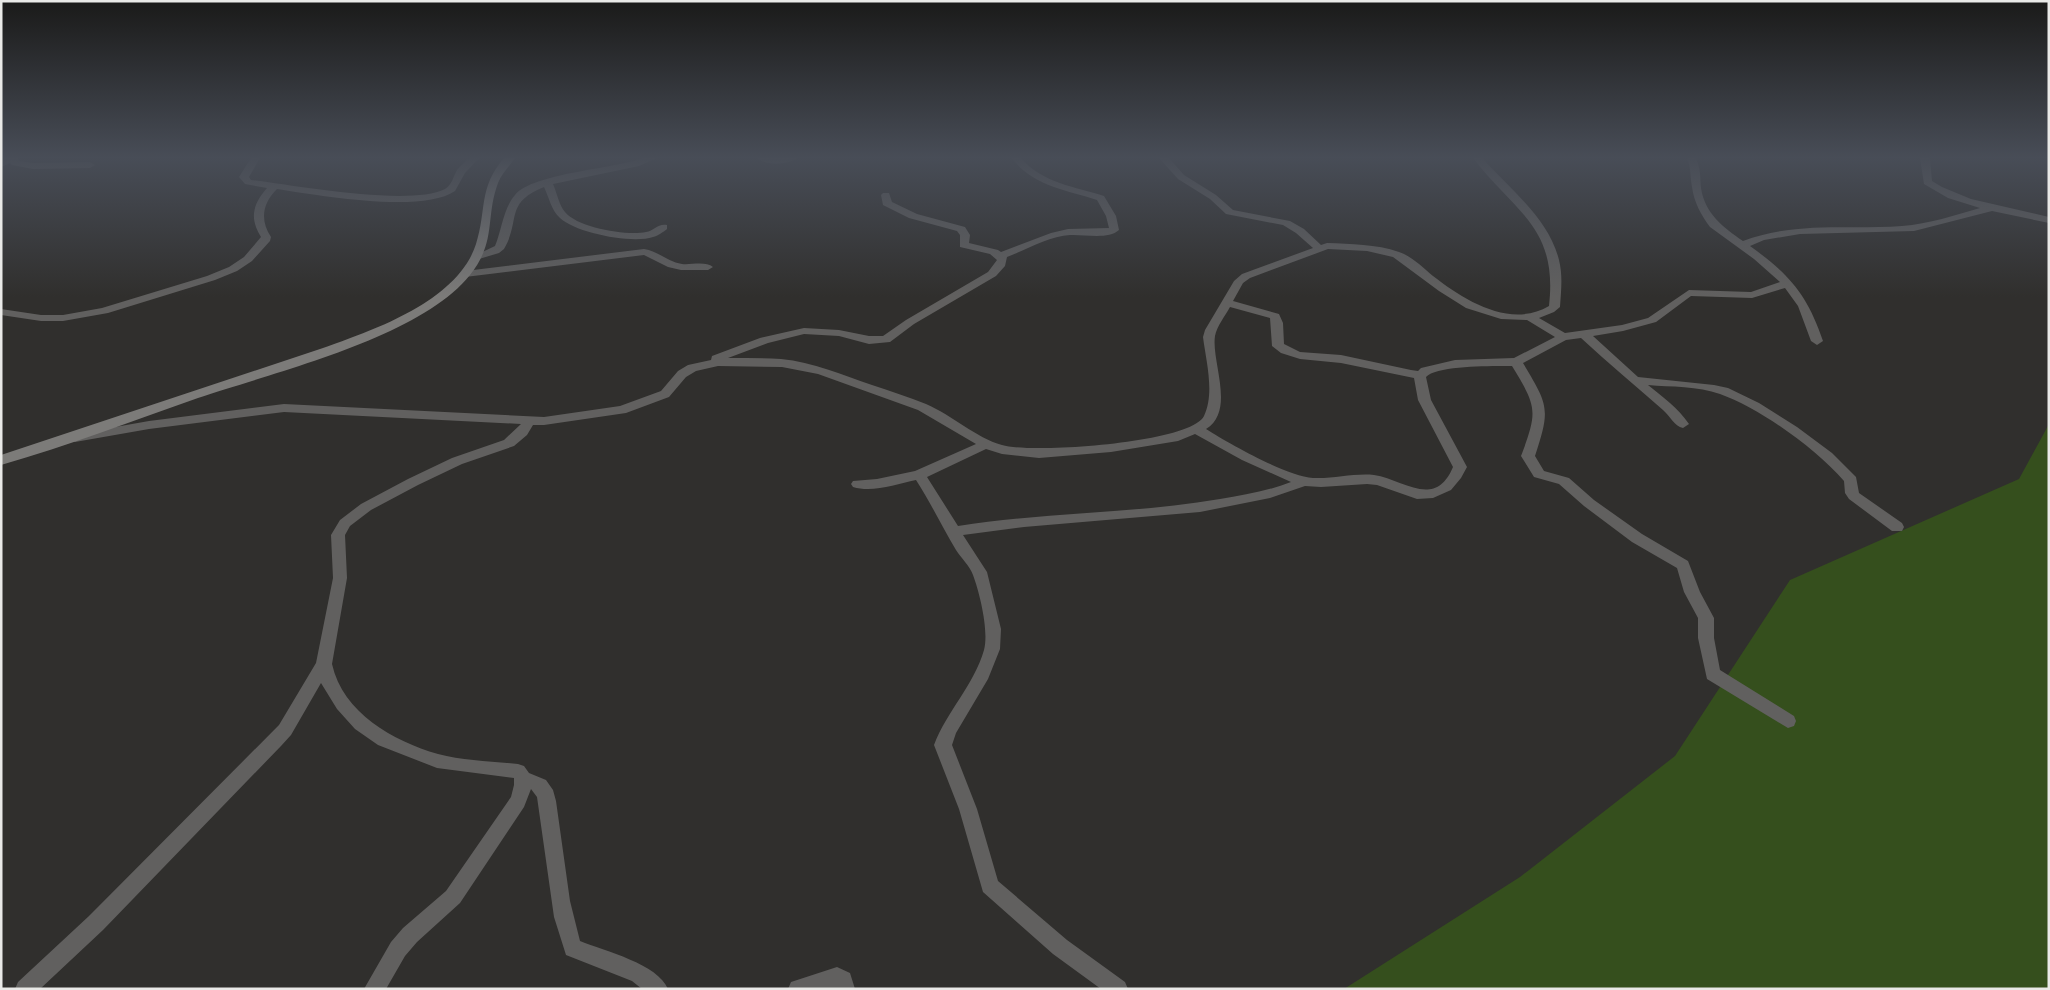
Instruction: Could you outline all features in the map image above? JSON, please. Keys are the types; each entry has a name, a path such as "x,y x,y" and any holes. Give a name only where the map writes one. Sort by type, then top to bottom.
{"street":[{"path":"1,312 41,318 87,315 211,278 233,269 248,259 265,241 266,237 259,226 261,204"},
{"path":"1,460 75,438 191,396 341,346 424,308 465,274 478,256 484,244 489,204"},
{"path":"478,256 490,253 500,247 515,204"},
{"path":"555,204 560,213 579,226 638,236 654,234 663,227"},
{"path":"889,204 904,212 964,231 964,246 994,252 1001,256"},
{"path":"1001,256 1055,235 1068,232 1108,232 1114,230 1111,216 1104,204"},
{"path":"1221,204 1230,212 1286,222 1319,248"},
{"path":"704,364 718,362 782,363 821,371 922,408 959,426 986,444 1002,450 1039,454 1111,448 1178,437 1204,425 1213,407 1215,387 1209,337 1211,330 1239,281 1246,276 1319,248 1345,246 1396,254 1404,258 1455,298 1468,306 1493,314 1530,317 1539,315 1554,307 1556,294 1554,259 1542,230 1520,204"},
{"path":"1701,204 1704,212 1714,225 1766,263 1788,283 1798,296 1817,341"},
{"path":"1985,204 2049,220"},
{"path":"1743,245 1757,238 1799,232 1903,229 1995,207"},
{"path":"465,274 644,252 679,267 708,267"},
{"path":"75,438 149,425 284,408 529,421 544,421 622,410 665,394 682,374 764,340 804,331 839,333 869,340 886,340 910,322 992,274 1002,262 1001,256"},
{"path":"1226,302 1275,316 1278,346 1289,352 1308,357 1339,359 1396,372 1422,375 1434,368 1455,364 1516,362 1563,337 1624,328 1652,320 1689,293 1752,295 1788,283"},
{"path":"1530,317 1563,337"},
{"path":"1584,334 1634,380 1670,409 1683,424"},
{"path":"1516,362 1539,401 1540,418 1528,456 1538,472 1568,483 1589,503 1637,538 1681,564 1692,592 1706,618 1706,638 1713,674 1788,721"},
{"path":"954,532 997,525 1150,514 1218,505 1276,493 1304,481 1378,480 1418,494 1440,492 1453,483 1460,467 1450,444 1433,419 1421,390 1420,380 1422,375"},
{"path":"1634,380 1716,389 1735,396 1795,433 1825,455 1852,480 1852,493 1854,496 1897,526"},
{"path":"25,989 96,922 275,741 289,723 324,664 340,578 338,535 345,523 366,507 413,482 457,461 509,443 522,432 529,421"},
{"path":"1196,429 1236,454 1304,481"},
{"path":"858,484 877,484 919,475 986,444"},
{"path":"919,475 980,572 994,639 980,679 957,720 948,731 943,745 968,809 986,877 996,893 1060,947 1118,989"},
{"path":"324,664 327,678 343,704 361,724 384,740 437,761 518,771 524,779 518,801 468,876 439,911 410,935 398,949 374,989"},
{"path":"524,779 537,783 544,791 553,836 558,888 569,939 573,948 639,974 658,989"},
{"path":"798,989 837,977 843,980 845,989"}],"green space":[{"path":"2049,424 2049,989 1344,989 1520,877 1675,756 1790,580 2019,479"}]}
